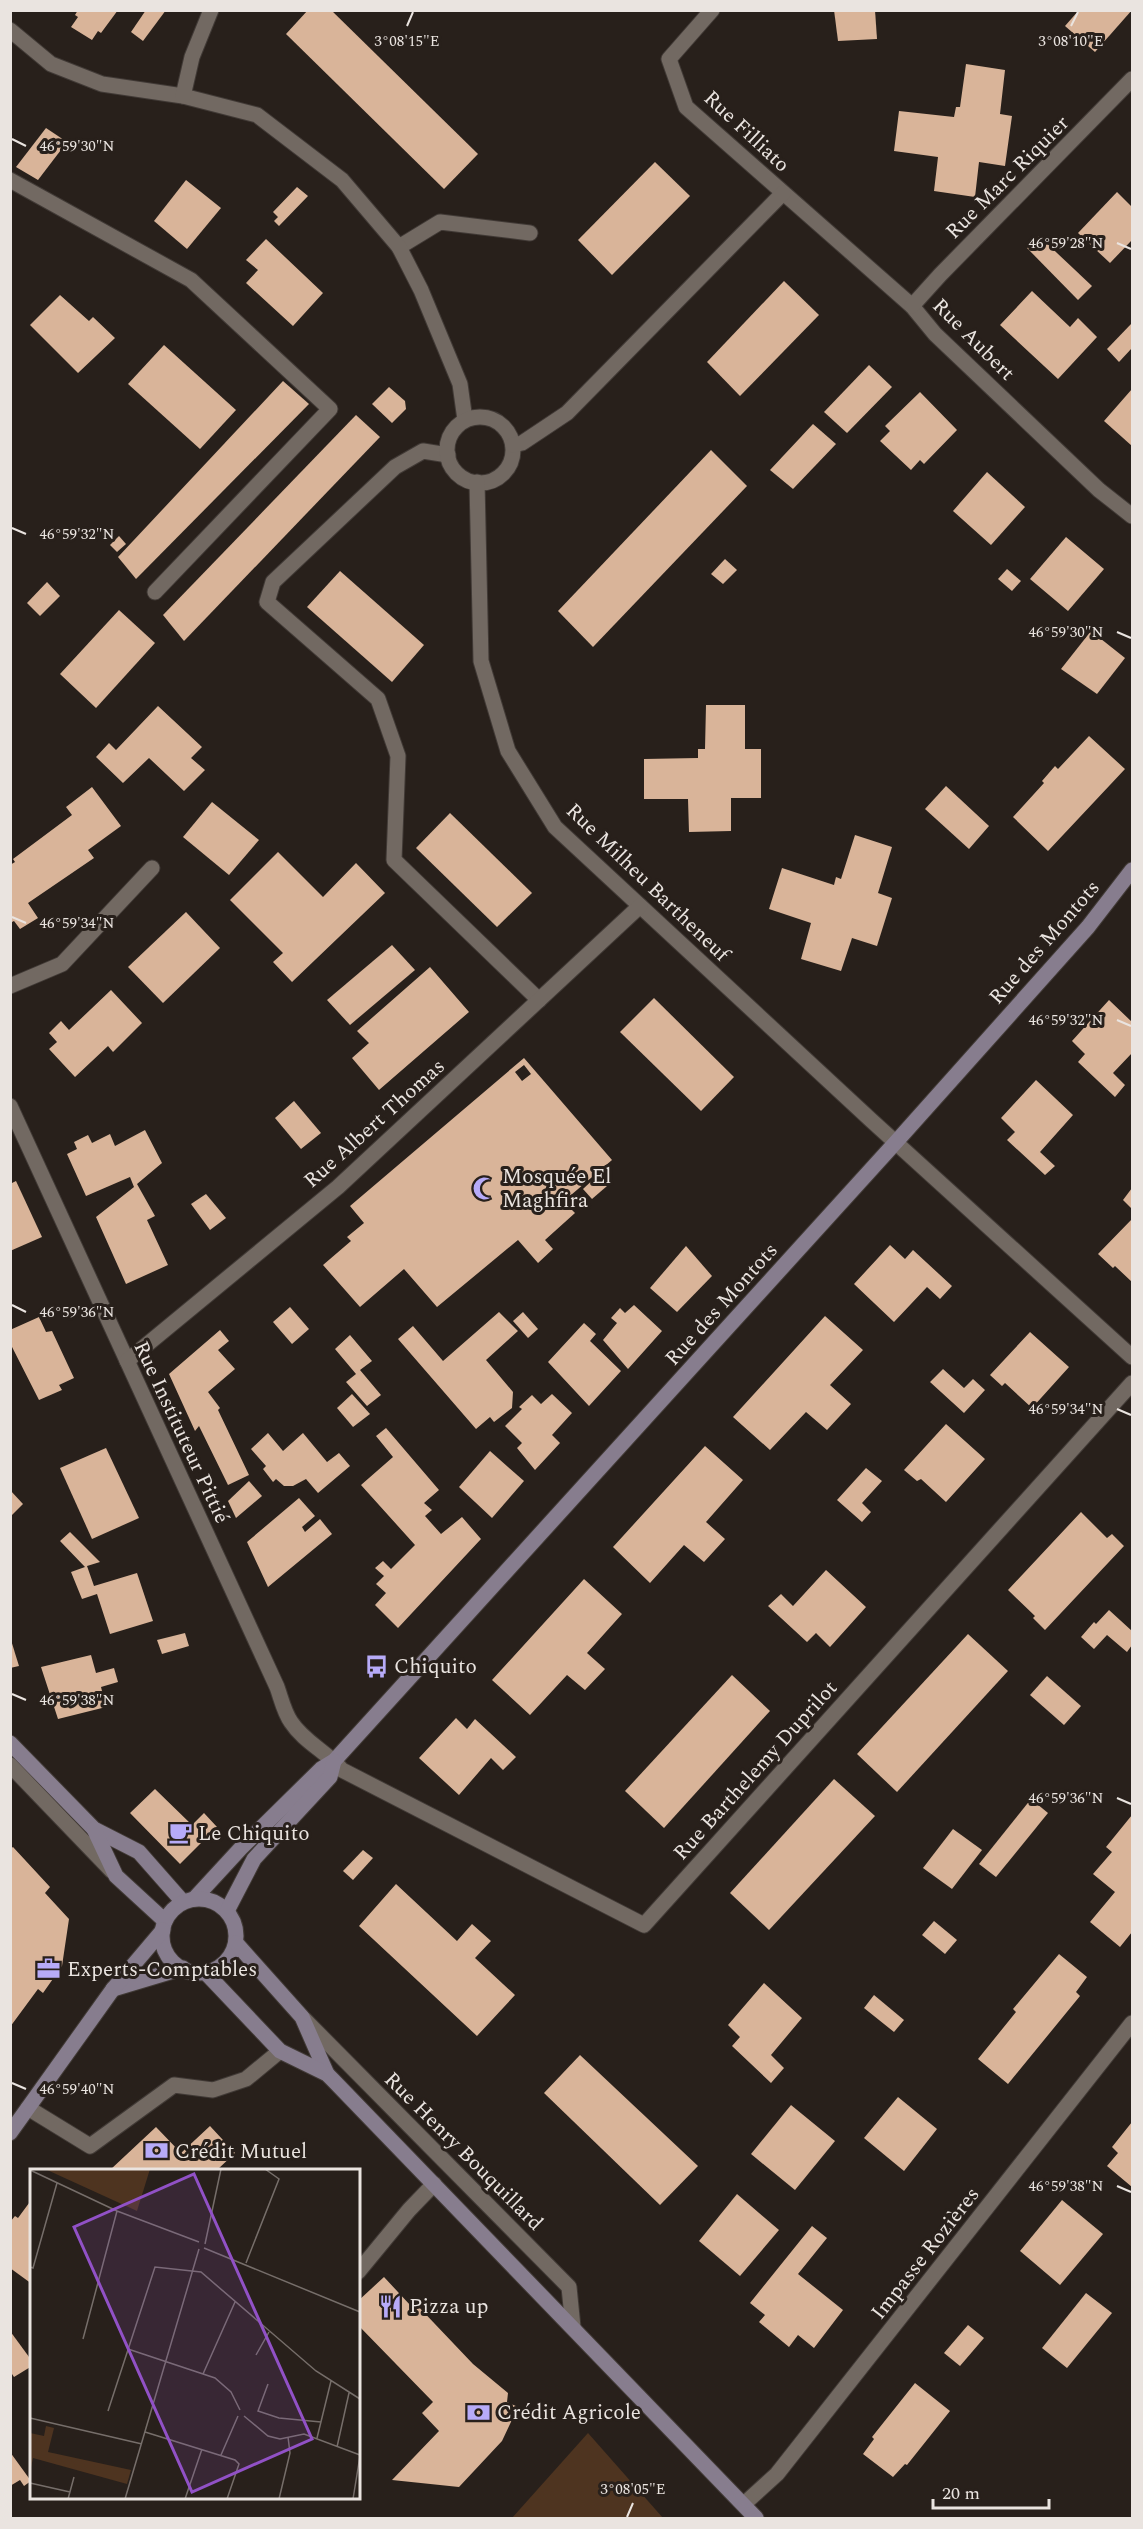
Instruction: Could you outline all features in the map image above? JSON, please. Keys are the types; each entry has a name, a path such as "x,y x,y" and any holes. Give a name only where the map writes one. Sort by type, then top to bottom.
{"main road":[{"name":"Rue des Montots","path":"189,1901 321,1769 334,1761 896,1142 1088,927 1132,870"},
{"path":"10,1743 94,1829 139,1852 189,1901"},
{"name":"Rue des Montots","path":"226,1911 254,1859 330,1777 334,1761"},
{"path":"10,2133 112,1989 164,1926 176,1907 189,1901 218,1903 233,1920 236,1943 232,1954 225,1962 205,1972 193,1972 174,1962 163,1942 164,1926 116,1876 94,1829"},
{"name":"Rue Henry Bouquillard","path":"236,1943 302,2017 327,2074"},
{"path":"112,1989 183,1968"},
{"name":"Rue Henry Bouquillard","path":"205,1972 280,2051 327,2074 573,2326 756,2518"}],"street":[{"path":"183,96 192,57 212,10"},
{"name":"Rue Filliato","path":"712,10 669,58 686,107 783,193"},
{"path":"10,30 51,64 102,84 183,96 257,115 342,180 399,247 421,291 460,384 465,420"},
{"name":"Rue Marc Riquier","path":"912,306 939,275 1132,79"},
{"path":"10,180 191,280 330,409 155,592"},
{"path":"513,445 522,443 567,413 783,193"},
{"name":"Rue Aubert","path":"783,193 912,306 935,334 1099,490 1132,516"},
{"path":"399,247 440,222 530,232"},
{"path":"485,417 495,420 510,435 513,445 513,457 508,468 500,477 489,482 477,483 466,480 458,474 448,455 450,435 465,420 485,417"},
{"path":"448,455 423,451 395,467 273,582 267,602 378,699 398,756 394,860 539,1000"},
{"name":"Rue Milheu Bartheneuf","path":"477,483 481,661 507,751 555,827 1132,1357"},
{"path":"10,986 62,964 152,868"},
{"name":"Rue Albert Thomas","path":"127,1361 338,1187 640,906"},
{"name":"Rue Instituteur Pittié","path":"10,1106 277,1687 290,1722 310,1743 334,1761"},
{"name":"Rue Barthelemy Duprilot","path":"334,1761 342,1770 644,1924 1132,1383"},
{"path":"10,1765 116,1876"},
{"name":"Rue Henry Bouquillard","path":"302,2017 569,2287 573,2326"},
{"name":"Impasse Rozières","path":"744,2504 777,2474 1132,2023"},
{"path":"28,2108 90,2146 174,2085 213,2090 224,2087 246,2079 280,2051"},
{"path":"360,2270 409,2210 434,2184"}],"shaded area":[{"path":"588,2433 663,2518 512,2518"}],"building":[{"path":"78,10 118,10 101,33 98,31 92,40 71,27 78,17 75,15"},
{"path":"146,10 166,10 143,41 131,32"},
{"path":"308,10 331,10 478,154 444,189 286,34"},
{"path":"834,10 875,10 877,39 838,41"},
{"path":"1079,10 1132,10 1095,52 1065,26"},
{"path":"966,64 1005,70 1000,114 1012,116 1005,166 979,162 975,197 934,191 938,157 894,151 899,111 954,117 956,107 960,107"},
{"path":"46,128 67,142 38,180 16,167"},
{"path":"655,162 690,196 612,275 578,240"},
{"path":"186,180 221,208 187,249 154,221"},
{"path":"297,187 308,196 279,226 274,221 278,217 273,212"},
{"path":"1117,192 1132,207 1132,240 1110,263 1078,233"},
{"path":"1039,236 1092,286 1078,300 1027,248"},
{"path":"266,239 323,293 293,326 246,283 258,270 246,260"},
{"path":"784,281 819,315 740,396 707,362"},
{"path":"1032,291 1070,327 1078,318 1097,337 1058,379 1000,325"},
{"path":"60,295 89,321 93,317 115,338 78,373 30,325"},
{"path":"1132,323 1132,348 1119,362 1107,349"},
{"path":"164,345 236,410 200,449 128,384"},
{"path":"869,365 892,387 847,433 824,412"},
{"path":"283,381 309,404 136,579 118,557"},
{"path":"389,387 405,401 406,409 392,423 372,404"},
{"path":"1132,389 1132,446 1104,421"},
{"path":"920,392 957,430 924,464 920,460 911,470 880,441 890,431 885,426"},
{"path":"356,415 380,437 184,641 163,615"},
{"path":"813,424 836,444 793,489 770,470"},
{"path":"711,450 747,486 593,647 558,611"},
{"path":"987,472 1025,507 991,545 953,511"},
{"path":"119,536 126,544 117,552 110,545"},
{"path":"1066,537 1104,569 1068,611 1030,579"},
{"path":"725,559 737,570 723,584 711,574"},
{"path":"1007,569 1021,581 1012,591 998,579"},
{"path":"340,571 424,645 392,682 307,607"},
{"path":"47,582 60,596 40,616 27,603"},
{"path":"119,610 155,643 96,708 60,674"},
{"path":"1091,631 1125,658 1097,694 1061,669"},
{"path":"706,705 745,705 745,749 761,749 761,798 731,798 731,831 689,832 688,799 644,799 644,759 698,758 698,749 705,749"},
{"path":"158,706 202,747 191,758 205,770 184,791 149,758 123,783 96,757 109,743 116,750"},
{"path":"1089,736 1125,769 1048,851 1013,817 1044,783 1042,781 1055,766 1058,769"},
{"path":"946,786 989,826 969,849 925,809"},
{"path":"92,787 121,826 88,850 94,858 28,903 38,918 20,929 14,921 10,923 10,865 15,862 13,859 72,815 66,807"},
{"path":"212,802 259,840 229,875 183,837"},
{"path":"450,813 532,893 497,927 416,848"},
{"path":"855,835 892,847 878,893 892,898 877,946 852,938 841,971 801,959 811,923 769,909 782,868 834,885 836,877 841,879"},
{"path":"278,852 323,897 356,863 385,893 292,982 273,962 283,953 230,900"},
{"path":"186,912 220,948 163,1003 128,967"},
{"path":"392,945 415,970 350,1025 327,1000"},
{"path":"430,967 469,1012 379,1090 352,1058 369,1043 357,1031"},
{"path":"111,990 142,1023 113,1052 108,1046 75,1077 49,1049 57,1042 49,1033 61,1021 69,1030"},
{"path":"654,998 734,1077 701,1111 620,1032"},
{"path":"1109,1000 1132,1022 1132,1053 1113,1073 1125,1085 1115,1097 1078,1062 1085,1054 1072,1041"},
{"name":"Mosquée El Maghfira","path":"524,1058 612,1160 564,1201 566,1203 572,1198 576,1204 571,1209 575,1213 545,1240 553,1249 538,1263 518,1240 437,1307 404,1269 360,1307 323,1265 351,1241 347,1237 364,1223 350,1206","holes":["524,1065 531,1074 522,1081 515,1072"]},
{"path":"1036,1080 1073,1115 1040,1152 1055,1166 1045,1175 1007,1140 1015,1132 1001,1118"},
{"path":"294,1101 321,1133 301,1149 275,1118"},
{"path":"145,1130 162,1163 137,1184 155,1216 147,1220 168,1265 126,1284 96,1217 134,1187 130,1177 86,1196 67,1154 77,1149 74,1142 88,1135 92,1143 110,1134 115,1146"},
{"path":"598,1175 607,1186 592,1199 583,1189"},
{"path":"16,1181 42,1237 10,1251 10,1184"},
{"path":"1132,1188 1132,1209 1123,1200"},
{"path":"206,1194 226,1218 210,1230 191,1204"},
{"path":"1132,1219 1132,1282 1098,1254"},
{"path":"890,1245 905,1259 913,1250 952,1286 940,1299 927,1287 894,1322 854,1284"},
{"path":"686,1246 712,1276 677,1312 650,1288"},
{"path":"634,1305 662,1331 628,1369 603,1340 617,1323 611,1318 620,1308 625,1313"},
{"path":"290,1307 309,1329 292,1344 273,1322"},
{"path":"499,1312 518,1331 486,1360 513,1392 512,1408 494,1422 490,1417 476,1429 398,1339 413,1326 443,1361"},
{"path":"523,1312 538,1329 528,1338 513,1321"},
{"path":"825,1316 863,1350 830,1385 851,1404 827,1430 806,1412 770,1450 733,1417"},
{"path":"39,1317 46,1332 52,1331 74,1378 59,1385 62,1390 39,1400 10,1343 10,1330"},
{"path":"584,1323 596,1334 590,1341 621,1371 589,1406 548,1362"},
{"path":"220,1330 229,1341 218,1350 235,1369 208,1392 220,1408 218,1410 249,1475 228,1485 199,1426 195,1431 169,1374"},
{"path":"1030,1332 1069,1367 1032,1408 1005,1383 1002,1386 990,1375"},
{"path":"350,1335 372,1361 360,1370 381,1395 367,1406 346,1382 356,1374 335,1349"},
{"path":"943,1369 964,1388 973,1379 985,1390 964,1413 930,1382"},
{"path":"352,1394 370,1414 353,1427 337,1408"},
{"path":"552,1394 572,1413 552,1435 560,1443 535,1470 517,1448 522,1443 505,1426 522,1409 519,1407 532,1395 541,1404"},
{"path":"946,1424 985,1459 946,1502 921,1479 917,1481 904,1470"},
{"path":"386,1428 439,1490 424,1503 432,1510 425,1516 441,1534 462,1517 481,1539 398,1628 375,1605 386,1593 376,1584 384,1576 375,1568 383,1561 391,1569 415,1545 361,1485 393,1457 376,1436"},
{"path":"268,1433 283,1451 303,1433 327,1462 339,1453 350,1466 318,1493 306,1479 293,1486 284,1486 276,1479 273,1482 263,1469 266,1466 251,1449"},
{"path":"705,1446 743,1480 706,1522 725,1539 704,1562 684,1545 650,1583 613,1547"},
{"path":"106,1448 139,1518 92,1539 60,1468"},
{"path":"490,1451 524,1481 492,1518 459,1487"},
{"path":"866,1468 882,1481 862,1503 871,1512 862,1522 837,1500"},
{"path":"249,1481 262,1496 236,1518 228,1501"},
{"path":"10,1490 23,1504 10,1517"},
{"path":"299,1498 315,1516 302,1527 305,1532 320,1519 332,1534 268,1587 247,1542"},
{"path":"1081,1512 1107,1538 1112,1534 1124,1546 1045,1630 1033,1618 1035,1616 1008,1590"},
{"path":"70,1532 100,1562 87,1566 94,1586 137,1573 153,1621 110,1634 97,1594 82,1599 71,1572 85,1567 60,1541"},
{"path":"826,1570 866,1607 830,1647 816,1633 807,1642 768,1606 781,1594 793,1606"},
{"path":"584,1579 622,1614 587,1653 605,1669 585,1690 567,1675 530,1715 492,1680"},
{"path":"1109,1610 1132,1631 1132,1645 1127,1652 1107,1635 1094,1649 1081,1637"},
{"path":"185,1633 189,1646 162,1654 157,1640"},
{"path":"968,1634 1008,1671 897,1792 857,1754"},
{"path":"10,1637 19,1666 10,1668"},
{"path":"91,1655 96,1673 114,1668 118,1682 101,1687 106,1707 58,1719 41,1667"},
{"path":"732,1675 770,1711 664,1828 625,1791"},
{"path":"1047,1676 1081,1706 1064,1725 1030,1695"},
{"path":"456,1718 467,1729 475,1719 516,1757 503,1770 491,1758 459,1795 419,1758"},
{"path":"834,1779 875,1816 769,1930 730,1893"},
{"path":"155,1789 192,1825 204,1813 217,1827 180,1864 130,1813"},
{"path":"1031,1799 1048,1813 996,1877 979,1864"},
{"path":"1132,1815 1132,1932 1120,1947 1090,1922 1115,1892 1093,1874 1112,1852 1106,1847"},
{"path":"953,1829 982,1850 952,1889 923,1868"},
{"path":"13,1847 50,1887 45,1893 69,1919 62,1966 43,1993 38,1989 10,2027 10,1849"},
{"path":"363,1850 373,1858 353,1880 343,1871"},
{"path":"396,1884 457,1941 472,1924 491,1941 475,1958 515,1995 477,2036 359,1926"},
{"path":"934,1921 957,1940 945,1954 922,1935"},
{"path":"1059,1954 1087,1977 1076,1992 1080,1996 1008,2084 978,2059 1016,2012 1013,2009"},
{"path":"764,1983 802,2018 771,2055 784,2068 771,2083 732,2046 740,2037 728,2025"},
{"path":"874,1995 904,2020 894,2032 864,2008"},
{"path":"580,2055 698,2166 660,2205 544,2093"},
{"path":"898,2097 937,2129 904,2171 864,2138"},
{"path":"791,2105 835,2141 795,2190 751,2154"},
{"path":"1132,2122 1132,2187 1107,2166 1118,2153 1112,2147"},
{"path":"210,2126 235,2153 218,2169 111,2169 156,2127 181,2153"},
{"path":"737,2194 779,2230 740,2276 699,2241"},
{"path":"1062,2200 1103,2234 1060,2285 1020,2251"},
{"path":"30,2202 30,2283 10,2268 10,2222 15,2216 18,2218"},
{"path":"812,2226 827,2238 798,2274 843,2310 814,2348 798,2335 789,2347 759,2322 765,2315 750,2303"},
{"path":"384,2277 411,2306 415,2303 473,2364 508,2393 507,2402 518,2407 502,2441 459,2487 392,2480 439,2431 422,2413 433,2402 360,2327 360,2299"},
{"path":"1086,2293 1112,2313 1067,2368 1042,2348"},
{"path":"968,2325 984,2338 960,2366 944,2353"},
{"path":"10,2331 30,2358 30,2367 14,2377 10,2371"},
{"path":"915,2383 950,2411 907,2465 905,2464 893,2477 863,2454 874,2439 872,2437"},
{"path":"10,2452 30,2482 24,2486 20,2480 10,2486"}],"place":[{"name":"Mosquée El Maghfira","path":"484,1188"},
{"name":"Chiquito","path":"376,1666"},
{"name":"Le Chiquito","path":"180,1833"},
{"name":"Experts-Comptables","path":"49,1969"},
{"name":"Crédit Mutuel","path":"157,2151"},
{"name":"Pizza up","path":"391,2306"},
{"name":"Crédit Agricole","path":"479,2412"}]}
